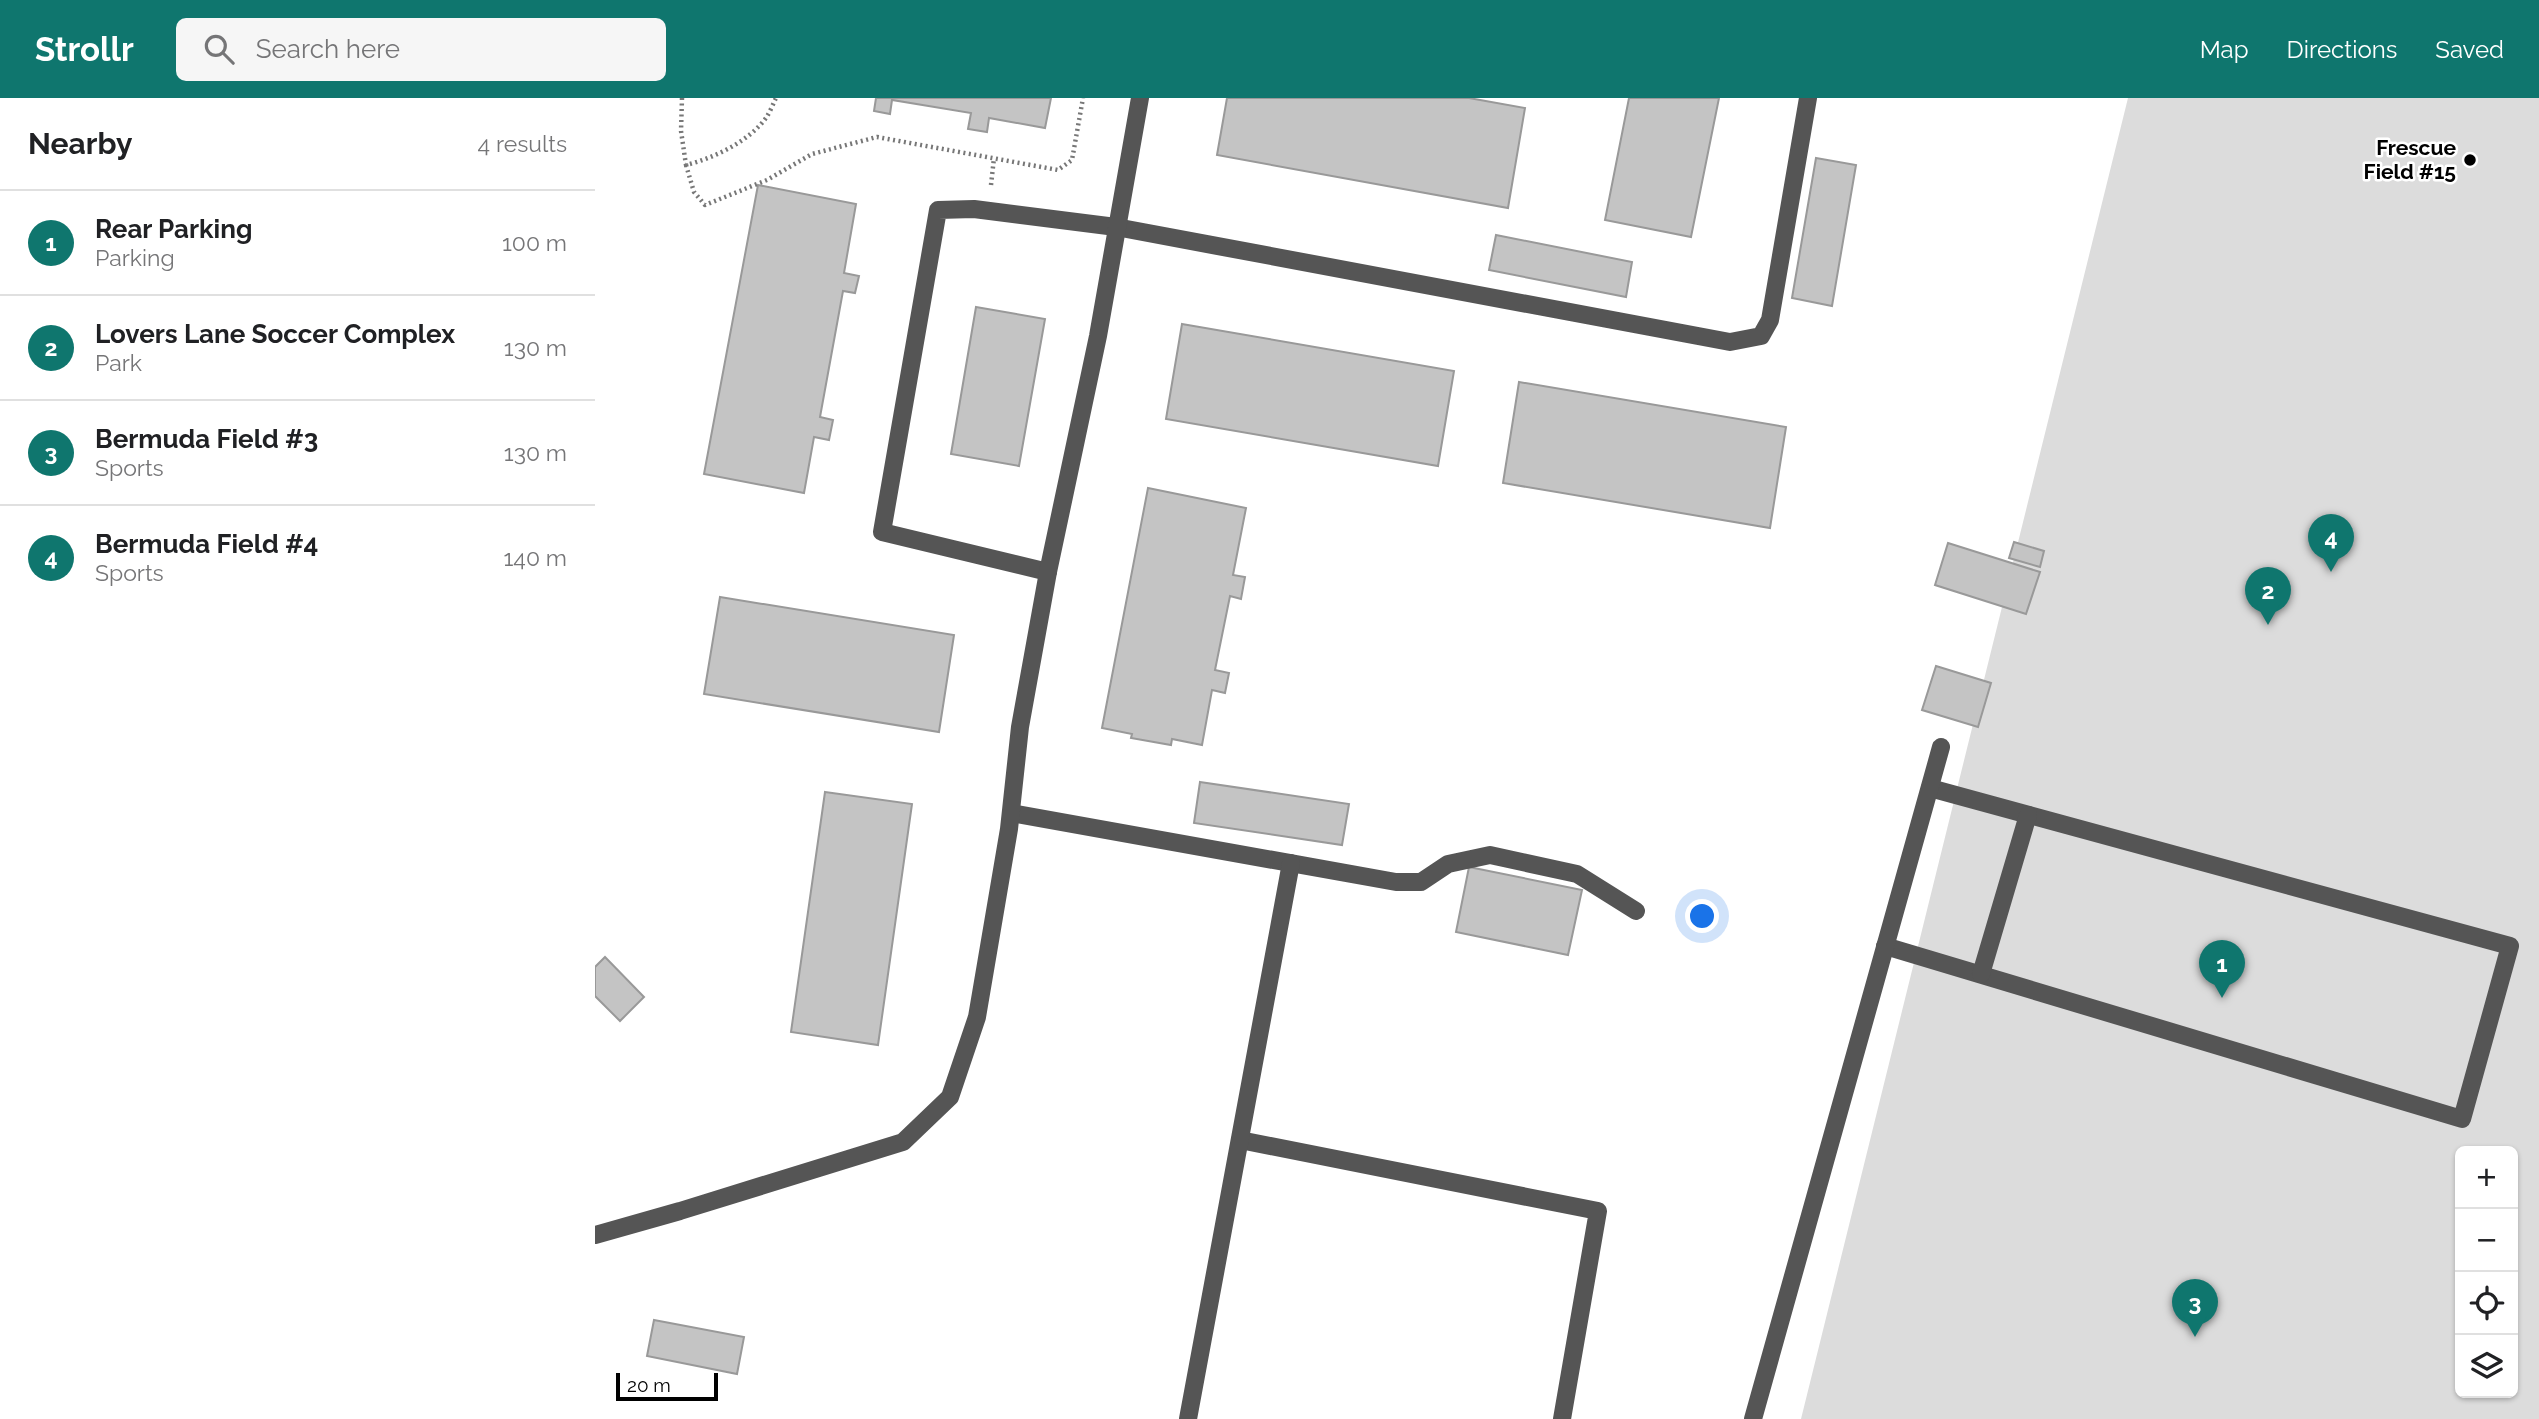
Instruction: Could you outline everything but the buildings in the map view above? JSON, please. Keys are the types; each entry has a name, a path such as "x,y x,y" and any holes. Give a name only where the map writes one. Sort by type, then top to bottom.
{"lane":[{"path":"595,1235 680,1212 903,1142 950,1097 977,1017 1011,813 1020,727 1048,572 1098,336 1140,98"},
{"path":"1048,572 882,532 938,210 974,209 1116,227 1730,342 1761,336 1770,320 1808,98"},
{"path":"1753,1419 1941,747"},
{"path":"1885,946 2462,1119 2509,946 1930,788"},
{"path":"1011,813 1396,882 1421,882 1448,864 1490,855 1577,874 1636,911"},
{"path":"1981,974 2028,815"},
{"path":"1188,1419 1291,863"},
{"path":"1240,1140 1598,1211 1562,1419"}],"path":[{"path":"682,98 681,131 686,165 694,192 705,205 767,180 812,154 877,137 1058,170 1072,160 1083,98"},
{"path":"686,165 720,153 746,137 766,118 776,98"}],"shaded area":[{"path":"2128,98 2539,98 2539,1419 1801,1419"}],"place":[{"name":"Frescue Field #15","path":"2470,160"},
{"name":"Bermuda Field #4","path":"2331,572"},
{"name":"Lovers Lane Soccer Complex","path":"2268,625"},
{"name":"Rear Parking","path":"2222,998"},
{"name":"Bermuda Field #3","path":"2195,1337"}]}
